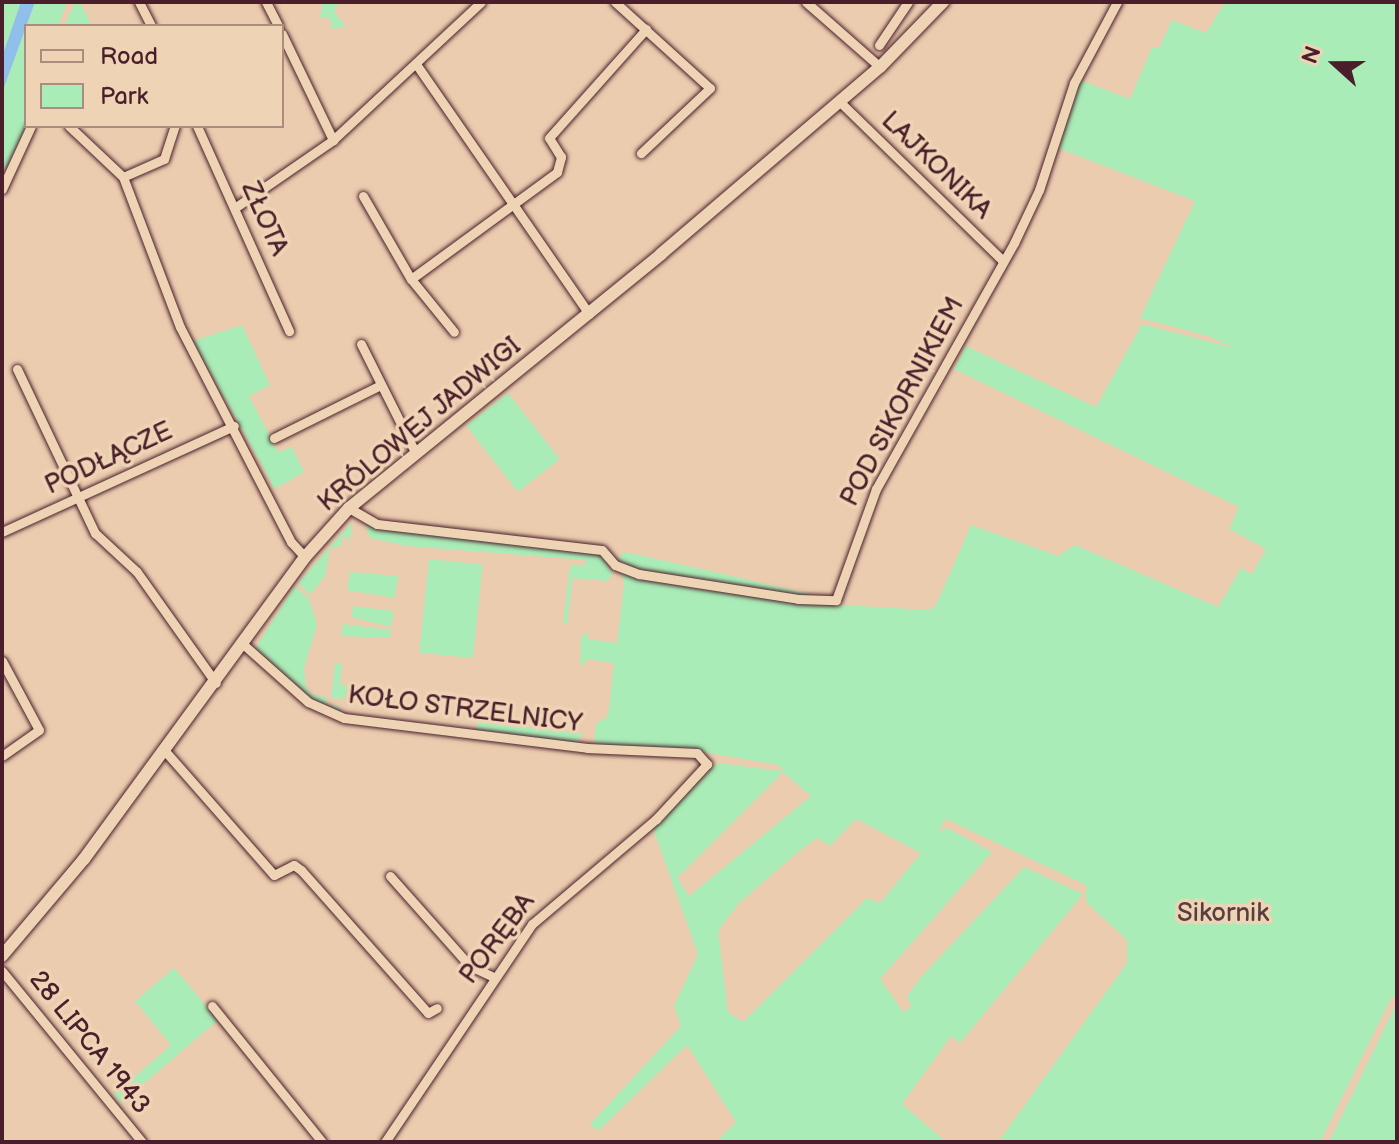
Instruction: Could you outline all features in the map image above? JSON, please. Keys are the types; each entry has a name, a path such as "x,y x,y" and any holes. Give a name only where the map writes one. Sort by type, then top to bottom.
{"street":[{"path":"139,2 150,24"},
{"path":"266,2 277,24"},
{"path":"236,207 333,140 481,2"},
{"path":"615,2 710,88 641,153"},
{"path":"806,2 880,67"},
{"path":"879,45 908,2"},
{"name":"KRÓLOWEJ JADWIGI","path":"4,950 165,751 305,557 349,508 589,314 880,67 943,2"},
{"name":"POD SIKORNIKIEM","path":"349,508 361,518 377,524 602,550 615,565 639,574 798,599 836,600 876,489 1039,190 1074,83 1117,2"},
{"path":"411,279 516,207 560,169 561,157 549,138 646,29"},
{"path":"284,38 333,140"},
{"path":"416,64 589,314"},
{"name":"LAJKONIKA","path":"839,101 1003,261"},
{"path":"2,189 30,128"},
{"path":"71,128 123,177 180,327 234,426 291,542 305,557"},
{"path":"123,177 164,159 174,128"},
{"name":"ZŁOTA","path":"198,128 289,331"},
{"path":"363,196 411,279 454,332"},
{"path":"361,344 416,454"},
{"path":"17,369 76,499 95,533 137,572 216,683"},
{"path":"274,438 381,385"},
{"name":"PODŁĄCZE","path":"2,532 234,426"},
{"name":"KOŁO STRZELNICY","path":"244,645 308,702 344,718 705,757"},
{"path":"2,661 39,730 2,756"},
{"path":"165,751 274,875 294,865 301,870 428,1013 437,1008"},
{"name":"PORĘBA","path":"385,1142 532,924 656,819 704,772 705,757"},
{"path":"390,876 470,966 494,977"},
{"name":"28 LIPCA 1943","path":"2,971 142,1142"},
{"path":"212,1006 322,1142"}],"green space":[{"path":"2,2 21,2 2,57"},
{"path":"35,2 67,2 59,24 27,24"},
{"path":"75,2 80,2 91,24 65,24"},
{"path":"323,2 353,2 338,4 334,12 346,27 333,29 329,18 320,17"},
{"name":"Sikornik","path":"1225,2 1397,2 1397,998 1391,998 1320,1142 998,1142 1127,963 1127,940 1086,902 1086,885 946,819 938,831 947,828 992,852 880,979 904,1013 911,1005 907,996 921,977 1024,867 1083,894 960,1043 951,1036 902,1104 946,1142 716,1142 736,1122 687,1045 598,1131 590,1124 681,1026 674,1006 698,954 652,826 717,763 783,771 779,765 704,752 600,747 594,742 596,724 608,716 614,663 586,659 584,666 580,664 581,637 588,632 588,639 617,643 624,584 619,557 625,552 728,575 818,596 824,604 929,610 936,605 971,525 1058,556 1075,545 1218,607 1241,568 1252,574 1266,549 1229,529 1239,507 954,369 966,346 1096,407 1142,324 1234,348 1208,336 1140,318 1195,201 1058,148 1080,80 1130,99 1152,47 1159,48 1172,20 1206,33","holes":["783,772 811,796 689,896 677,878","856,819 921,853 880,903 867,898 743,1022 728,1012 718,931 739,903 798,852 817,838 830,846"]},
{"path":"24,32 26,128 2,176 2,93"},
{"path":"242,325 270,385 249,396 278,452 292,447 304,472 275,489 193,341"},
{"path":"508,393 560,459 518,492 466,426"},
{"path":"350,524 349,547 349,538 343,536 341,546 330,548 325,576 310,595 298,583"},
{"path":"365,525 600,552 613,575 606,581 573,578 567,624 563,623 570,566 584,566 586,560 407,546 370,538"},
{"path":"429,559 483,565 473,658 419,652"},
{"path":"350,572 398,576 395,598 347,590"},
{"path":"295,586 309,599 317,625 304,668 306,688 313,695 326,697 327,705 341,707 338,713 305,697 256,647"},
{"path":"353,606 394,611 391,627 351,617"},
{"path":"343,624 391,630 390,638 341,636"},
{"path":"335,663 342,664 340,685 348,686 344,699 331,698"},
{"path":"478,722 583,734 574,745 475,732"},
{"path":"174,968 218,1020 121,1103 114,1095 171,1045 135,1001"},
{"path":"1397,1002 1397,1142 1329,1142 1388,1021"}],"water":[{"path":"21,2 35,2 27,24 24,24 24,32 2,93 2,57"}]}
